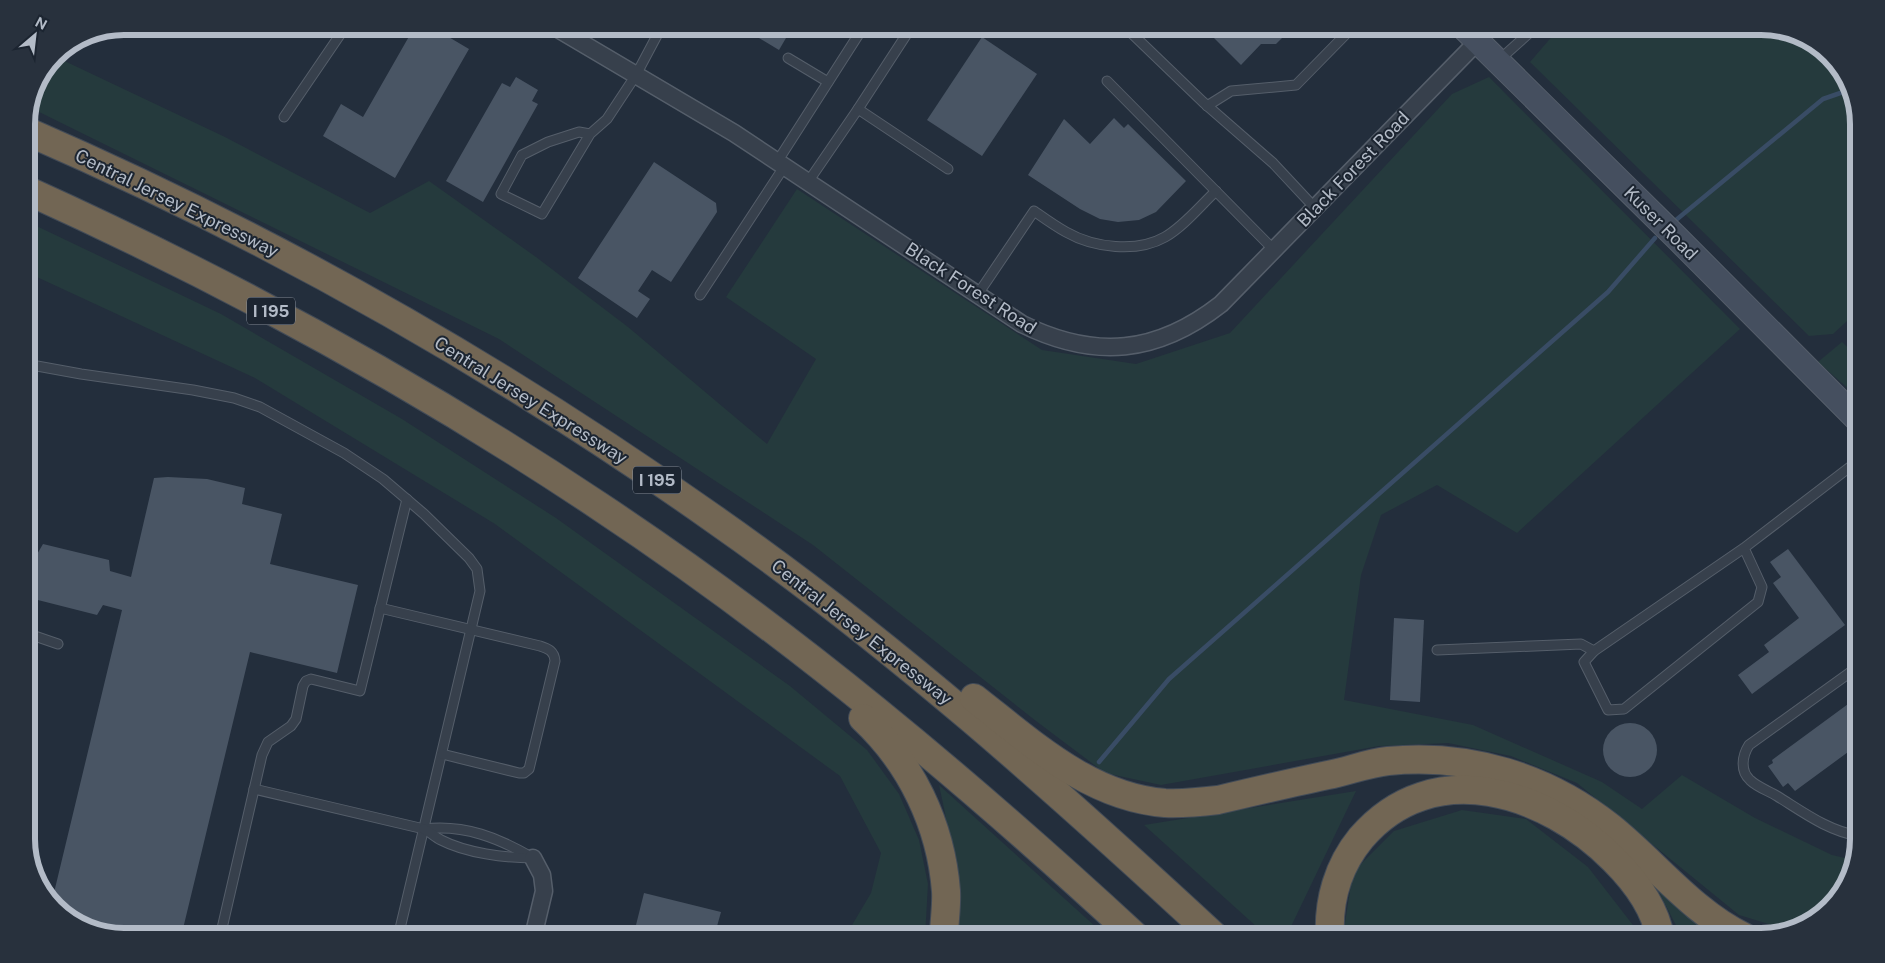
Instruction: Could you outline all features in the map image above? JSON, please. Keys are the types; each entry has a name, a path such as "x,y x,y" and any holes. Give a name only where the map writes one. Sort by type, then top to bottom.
{"highway":[{"name":"Central Jersey Expressway","path":"35,135 170,197 342,287 450,348 542,404 716,520 842,614 960,709 1075,808 1205,928"},
{"name":"I 195","path":"35,194 202,274 315,334 414,390 602,507 808,657 925,751 1039,848 1126,928"},
{"path":"716,520 928,664 1064,767 1086,780 1109,790 1136,798 1165,803 1194,803 1218,800 1386,762 1416,759 1447,760 1478,765 1508,772 1537,782 1587,810 1619,834 1708,915 1727,928"},
{"path":"681,563 853,708 874,728 895,754 913,781 935,833 943,865 946,893 944,928"},
{"path":"1330,928 1330,911 1334,890 1342,868 1354,847 1369,829 1385,815 1406,803 1428,794 1451,790 1477,789 1526,801 1578,828 1601,846 1621,867 1652,910 1657,928"}],"street":[{"name":"Black Forest Road","path":"568,35 734,134 1022,324 1063,341 1094,346 1134,345 1157,340 1182,330 1222,304 1315,208 1469,35"},
{"name":"Kuser Road","path":"1471,35 1850,412"},
{"path":"533,858 542,874 544,891 535,928"}],"lane":[{"path":"284,117 340,35"},
{"path":"590,134 580,132 548,142 522,155 501,194 542,214 590,134 607,119 636,75 657,35"},
{"path":"700,295 858,35"},
{"path":"808,182 906,35"},
{"path":"1134,35 1207,106 1273,163 1315,208"},
{"path":"1207,106 1231,90 1296,85 1345,35"},
{"path":"1498,62 1527,35"},
{"path":"788,58 828,82"},
{"path":"1107,81 1274,250"},
{"path":"858,109 948,169"},
{"path":"978,294 1034,211 1067,233 1092,243 1142,246 1165,237 1176,229 1216,191"},
{"path":"35,366 193,390 260,406 344,453 383,479 407,499 469,558 477,569 480,591 400,928"},
{"path":"1744,548 1762,587 1758,602 1624,709 1608,710 1584,662 1594,651 1744,548 1850,467"},
{"path":"222,928 262,755 268,742 291,726 296,719 303,686 306,681 311,680 360,691 407,499"},
{"path":"380,608 549,648 554,654 555,661 529,769 524,773 519,773 442,754"},
{"path":"35,637 58,644"},
{"path":"1437,650 1581,644 1594,651"},
{"path":"1850,672 1749,745 1745,751 1743,767 1751,780 1820,822 1835,830 1850,834"},
{"path":"254,789 424,829 456,828 500,839 533,858"},
{"path":"424,829 441,840 457,846 495,856 533,858"}],"green space":[{"path":"1553,35 1761,35 1784,38 1795,42 1820,57 1828,65 1841,85 1850,118 1850,318 1833,334 1809,336 1530,62"},
{"path":"62,60 225,137 370,213 429,181 536,257 628,327 767,444 816,359 726,297 797,189 1042,350 1136,364 1230,333 1452,94 1489,77 1740,329 1517,533 1437,485 1381,515 1361,575 1344,700 1473,725 1602,782 1642,809 1682,775 1755,818 1832,855 1848,859 1847,862 1835,888 1820,906 1795,921 1776,926 1739,915 1577,783 1511,756 1448,743 1379,746 1161,785 1105,773 813,545 499,339 36,111 42,90 50,75"},
{"path":"35,225 221,314 402,419 556,518 790,686 867,750 899,794 919,840 928,884 926,928 850,928 871,893 881,853 840,776 495,524 255,378 35,276"},
{"path":"1842,342 1850,350 1850,390 1818,362"},
{"path":"939,785 1097,928 955,928 957,888"},
{"path":"1356,791 1290,928 1258,928 1144,825"},
{"path":"1462,810 1526,819 1588,867 1635,928 1344,928 1353,872 1394,831"},
{"path":"1648,871 1714,928 1677,928"}],"building":[{"path":"410,35 445,35 469,49 395,178 323,136 341,104 363,117"},
{"path":"754,35 788,35 779,50"},
{"path":"1211,35 1285,35 1276,44 1261,44 1241,65"},
{"path":"982,37 1037,74 982,156 927,120"},
{"path":"516,77 538,90 532,101 538,104 483,202 446,181 502,83 510,87"},
{"path":"1114,118 1124,128 1128,124 1186,181 1156,212 1139,220 1118,222 1100,219 1080,209 1028,175 1064,119 1090,144"},
{"path":"654,162 716,203 717,212 671,282 652,270 638,291 650,299 637,318 578,278"},
{"path":"154,478 207,479 245,488 242,504 282,514 270,564 358,585 337,673 250,652 183,928 124,928 101,925 85,919 65,906 54,893 122,610 103,605 97,615 35,599 35,560 43,544 109,560 110,571 131,577"},
{"path":"1788,549 1845,625 1752,694 1738,675 1769,652 1764,645 1799,618 1773,583 1781,577 1770,562"},
{"path":"1394,618 1424,620 1420,702 1390,700"},
{"path":"1850,703 1850,751 1795,791 1788,783 1783,787 1768,766 1773,763 1772,760"},
{"path":"1625,723 1635,723 1645,727 1653,735 1657,750 1653,765 1645,773 1635,777 1625,777 1615,773 1607,765 1603,755 1603,745 1607,735 1615,727"},
{"path":"644,893 721,912 717,928 635,928"}],"waterway":[{"path":"1676,220 1823,99 1844,92"},
{"path":"1099,762 1169,679 1608,292 1655,238"}]}
